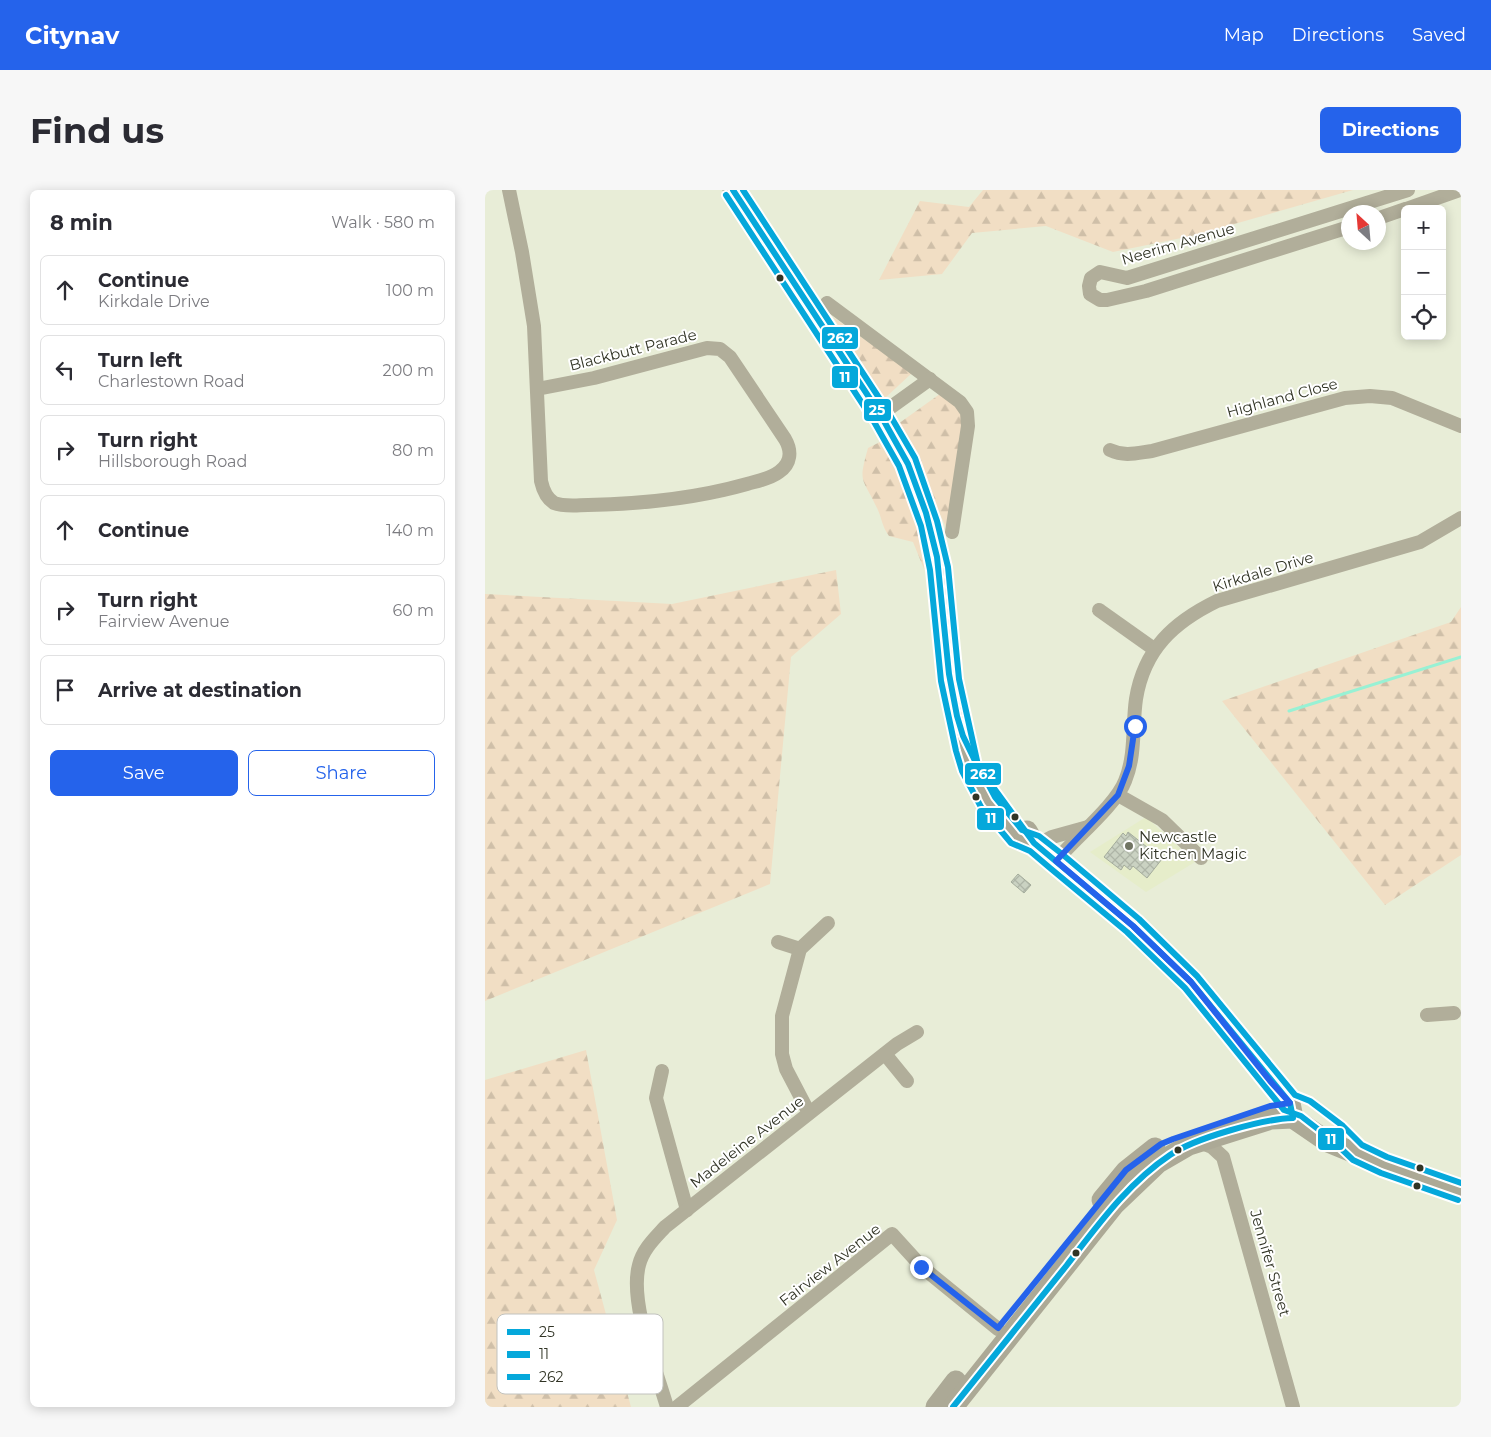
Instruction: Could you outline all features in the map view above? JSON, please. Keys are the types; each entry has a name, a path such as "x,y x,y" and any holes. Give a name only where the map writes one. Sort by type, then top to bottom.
{"main road":[{"path":"733,190 880,415 907,462 929,524 939,569 950,680 971,768 988,802 1017,837 1035,844 1056,861 1133,926 1191,982 1295,1114 1328,1142 1357,1152 1392,1168 1461,1192"},
{"path":"935,1407 1126,1170 1161,1144 1184,1134 1270,1106 1295,1114"},
{"path":"953,1407 1114,1205 1158,1163 1171,1154 1199,1142 1295,1114"}],"street":[{"name":"Blackbutt Parade","path":"509,190 522,252 534,326 541,481 547,497 558,504 625,504 691,497 769,477 784,468 789,457 790,450 785,439 730,357 720,349 707,348 594,378 537,389"},
{"name":"Neerim Avenue","path":"1360,205 1408,190"},
{"path":"1417,205 1460,190"},
{"name":"Neerim Avenue","path":"1341,211 1127,278 1100,272 1091,278 1090,294 1100,300 1107,300 1146,292 1341,230"},
{"path":"1386,216 1401,211"},
{"path":"827,303 960,402 967,412 968,426 952,532"},
{"path":"880,415 930,379"},
{"name":"Highland Close","path":"1110,450 1119,454 1152,451 1345,398 1370,396 1392,398 1461,426"},
{"name":"Kirkdale Drive","path":"1056,861 1118,795 1125,782 1131,758 1136,698 1154,649 1168,633 1190,615 1217,601 1420,542 1461,518"},
{"path":"1099,610 1154,649"},
{"path":"1118,795 1162,820 1201,858"},
{"path":"1035,844 1089,827"},
{"path":"809,1113 786,1069 782,1045 783,1016 800,948 828,923"},
{"path":"778,942 800,948"},
{"path":"1427,1015 1459,1012"},
{"name":"Madeleine Avenue","path":"640,1314 637,1302 639,1265 648,1245 665,1227 885,1054 917,1032"},
{"path":"885,1054 907,1081"},
{"path":"662,1071 656,1098 687,1210"},
{"name":"Jennifer Street","path":"1199,1142 1211,1147 1223,1157 1293,1407"},
{"name":"Fairview Avenue","path":"677,1407 892,1234 921,1267 998,1328"},
{"name":"Madeleine Avenue","path":"663,1393 667,1407"}],"shaded area":[{"path":"1146,817 1195,862 1146,892 1090,852"}],"green space":[{"path":"983,190 1353,190 1196,235 1113,252 1046,226 972,233 942,274 879,280 920,201 969,207"},
{"path":"833,317 912,373 884,399"},
{"path":"944,391 968,418 946,527 898,424"},
{"path":"886,439 904,465 930,569 924,569 913,542 889,536 863,480 862,474 868,448"},
{"path":"836,570 841,614 791,657 770,884 485,1001 485,594 672,604"},
{"path":"1461,607 1461,855 1385,905 1222,701 1451,622"},
{"path":"586,1050 617,1220 594,1270 606,1314 497,1314 497,1394 627,1394 631,1407 485,1407 485,1080"}],"building":[{"name":"Newcastle Kitchen Magic","path":"1128,832 1162,859 1147,878 1133,866 1130,870 1124,865 1121,870 1104,857 1123,833 1126,836"},
{"path":"1018,874 1031,885 1024,893 1011,882"}],"waterway":[{"path":"1289,711 1461,657"}],"transit line":[{"name":"25","path":"733,190 880,414 908,464 926,513 937,557 949,674 957,716 963,736 977,765 1034,843 1133,926 1191,982 1290,1103 1293,1118 1265,1122 1212,1136 1181,1149 1155,1166 1127,1192 1102,1220 953,1407"},
{"name":"262","path":"743,190 887,410 915,458 937,521 948,567 959,679 978,765 995,797 1022,830 1039,836 1062,854 1139,919 1197,976 1295,1095 1310,1101 1343,1126 1362,1145 1387,1157 1461,1183"},
{"name":"11","path":"726,195 873,420 899,466 921,526 930,570 941,681 956,751 962,771 981,807 1011,843 1030,851 1127,932 1185,988 1284,1110 1301,1116 1332,1140 1353,1160 1381,1173 1458,1200"}],"place":[{"name":"Newcastle Kitchen Magic","path":"1129,846"}],"route":[{"path":"921,1267 998,1328 1126,1170 1161,1144 1184,1134 1270,1106 1290,1103 1213,1012 1191,982 1133,926 1056,861 1118,795 1125,782 1129,766 1135,726"}]}
